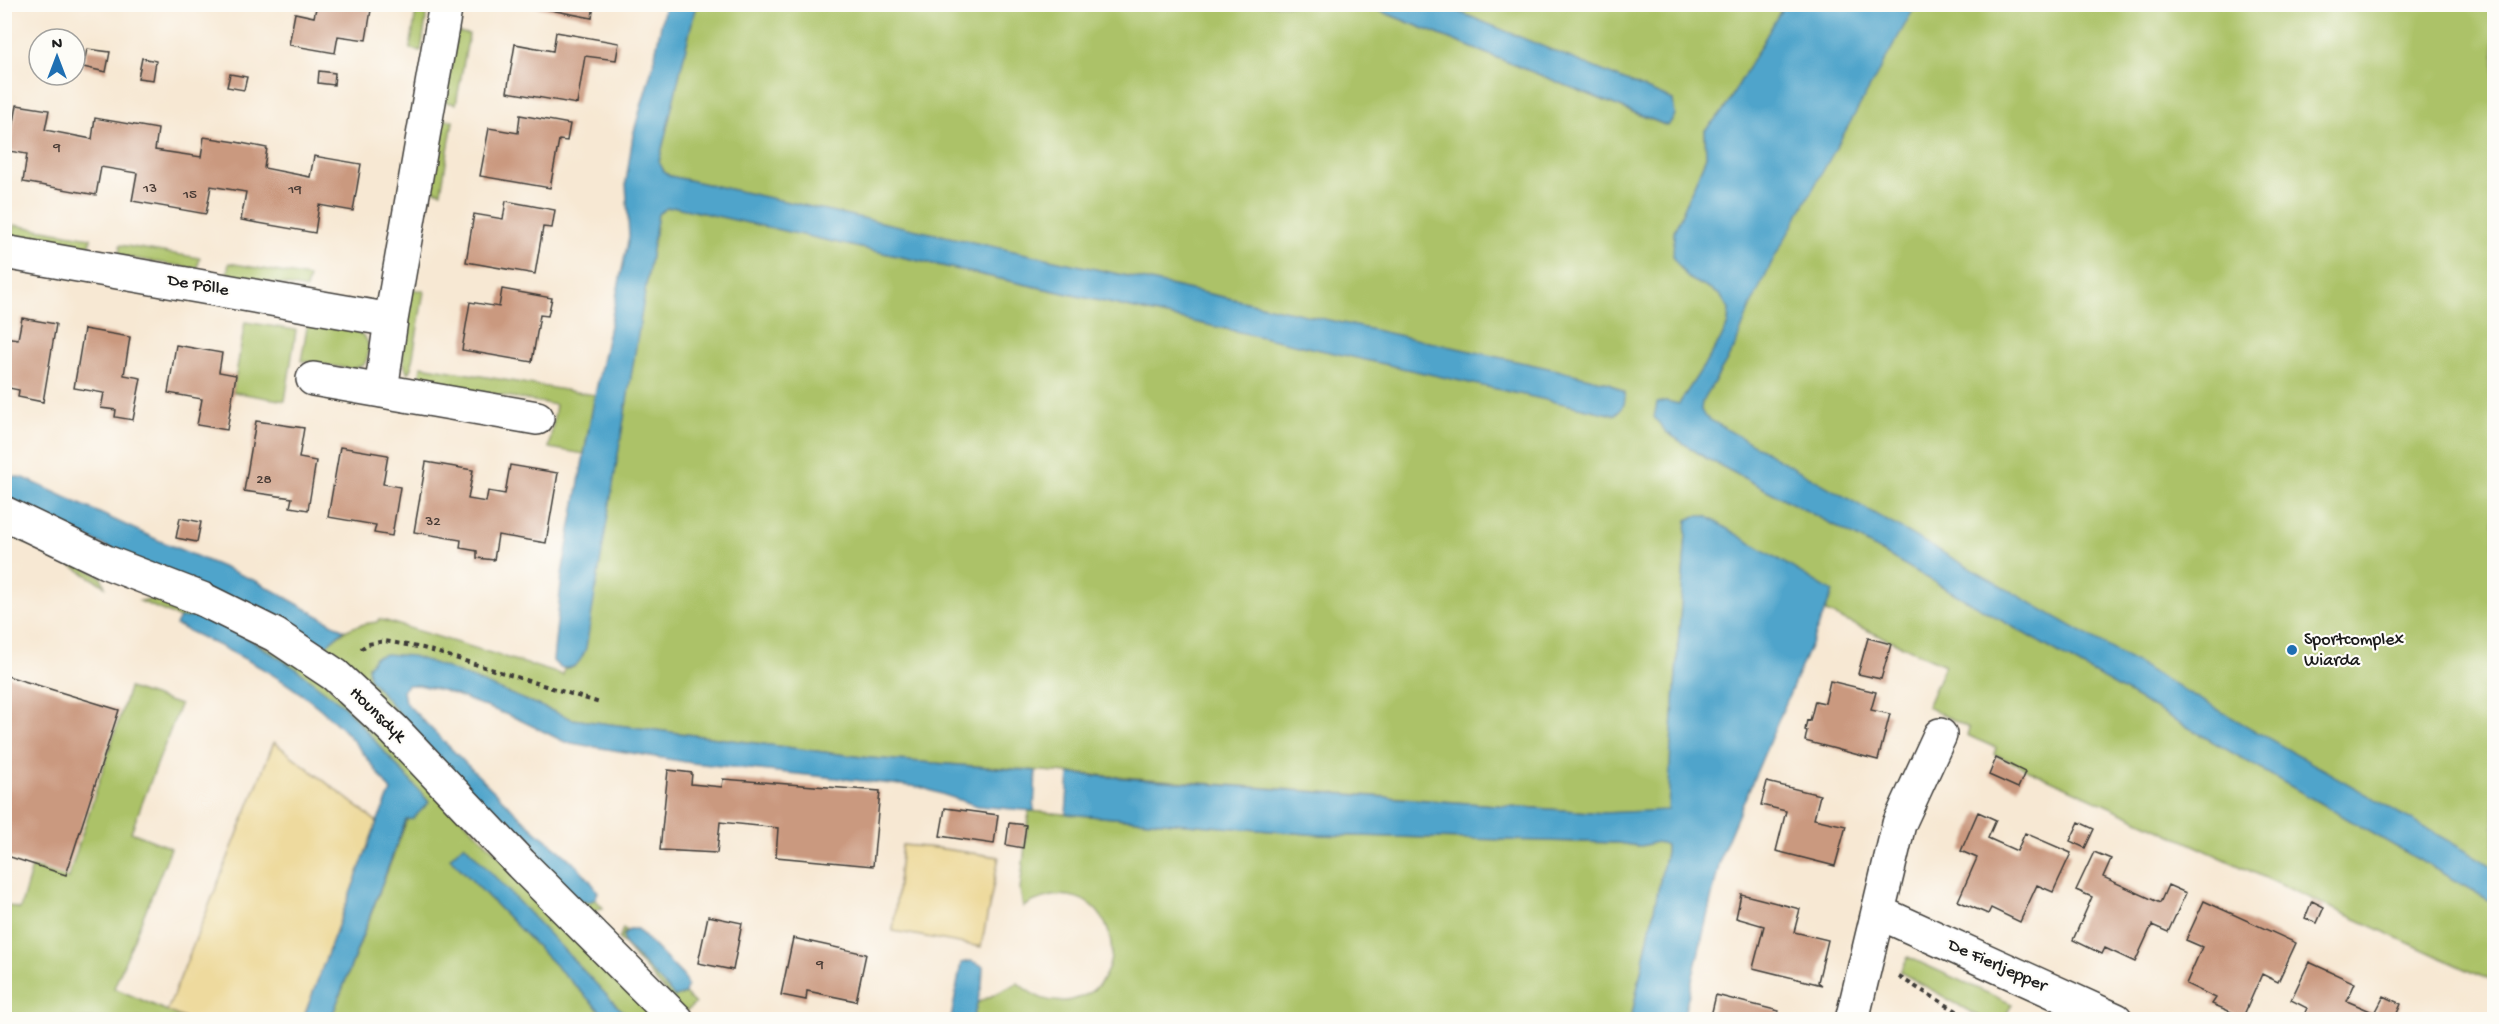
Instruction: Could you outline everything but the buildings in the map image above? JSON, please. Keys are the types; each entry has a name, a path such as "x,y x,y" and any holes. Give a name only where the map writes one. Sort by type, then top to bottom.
{"street":[{"path":"381,391 391,320 446,4"},
{"name":"De Pôlle","path":"4,252 391,320"},
{"path":"313,379 537,418"},
{"name":"Hounsdyk","path":"4,513 106,562 213,604 275,635 335,675 394,730 521,864 676,1020"},
{"path":"1852,1020 1899,824 1940,735"},
{"name":"De Fierljepper","path":"1878,912 2116,1020"}],"path":[{"path":"335,675 352,655 368,644 385,641 423,648 600,703"},
{"path":"1867,959 1972,1020"}],"green space":[{"path":"417,5 428,5 421,51 410,49"},
{"path":"696,5 1365,5 1667,126 1673,100 1442,5 1784,5 1724,110 1705,130 1706,157 1674,232 1688,278 1720,295 1729,309 1728,324 1720,341 1679,404 1665,401 1666,432 1706,458 1858,538 2494,903 2494,982 1994,754 1996,748 1967,735 1969,728 1927,707 1945,665 1824,611 1832,592 1687,520 1671,745 1669,810 1666,811 1603,813 870,758 572,719 439,665 368,666 589,902 595,899 603,908 589,913 323,648 347,630 377,622 379,619 563,675 564,668 574,667 618,453 658,214 667,208 676,207 1614,415 1624,392 1609,383 1557,370 670,176 665,173 659,162"},
{"name":"Sportcomplex Wiarda","path":"1898,5 2494,5 2494,883 1684,417"},
{"path":"457,32 469,34 456,104 445,102"},
{"path":"442,119 453,121 441,192 429,189"},
{"path":"14,225 91,238 89,250 12,237"},
{"path":"120,245 200,258 197,269 119,256"},
{"path":"229,263 309,277 306,289 227,274"},
{"path":"412,289 424,291 411,368 408,373 404,365 402,344"},
{"path":"245,322 296,330 285,401 233,392"},
{"path":"308,322 342,327 362,335 368,342 369,352 364,365 351,369 301,361"},
{"path":"421,366 595,395 584,454 549,448 556,405 419,381"},
{"path":"4,521 101,577 105,586 44,549 5,534"},
{"path":"158,598 173,599 315,672 663,1019 632,1019 450,858 608,1019 331,1019 407,820 429,802 344,706 196,617 180,618 140,601"},
{"path":"129,688 180,705 131,832 171,848 114,988 186,1019 5,1019 4,904 20,909 32,867 68,878"},
{"path":"1029,811 1320,835 1619,843 1640,846 1653,841 1666,844 1666,852 1631,1019 973,1020 977,1003 1018,983 1049,1001 1072,1000 1094,989 1107,971 1111,949 1107,928 1096,910 1077,898 1053,896 1023,907 1020,890"},
{"path":"623,928 626,930 623,936 681,996 685,994 695,1004 684,1013 619,939"},
{"path":"1908,957 2012,1004 2004,1019 1983,1019 1900,972"}],"sand":[{"path":"274,742 377,822 303,1019 186,1019 167,1011"},
{"path":"902,845 999,857 981,947 893,931"}],"water":[{"path":"665,5 696,5 659,162 665,173 670,176 1557,370 1609,383 1624,392 1624,406 1614,415 676,207 667,208 658,214 586,648 577,664 569,668 559,667 553,661 562,574 595,395 629,237 626,182 633,135 653,65"},
{"path":"1365,5 1442,5 1673,100 1675,115 1668,126"},
{"path":"1784,5 1916,5 1772,262 1751,305 1734,349 1702,402 1701,410 1705,417 2494,867 2494,903 1858,538 1706,458 1666,432 1654,417 1657,403 1665,401 1679,404 1720,341 1728,324 1729,309 1720,295 1688,278 1673,258 1674,232 1706,157 1705,130 1724,110"},
{"path":"5,475 24,478 160,541 258,582 344,630 323,648 5,499"},
{"path":"1695,516 1706,516 1833,592 1722,853 1683,1019 1631,1019 1666,852 1666,845 1662,843 1656,842 1640,846 1619,843 1320,835 1066,814 1069,774 1603,813 1668,810 1687,520"},
{"path":"196,617 210,620 250,640 295,668 344,706 429,802 413,819 406,820 331,1019 303,1019 377,822 391,791 344,730 300,692 240,656 176,625 180,618"},
{"path":"386,654 412,656 439,665 572,719 869,758 1036,771 1034,811 978,806 920,787 692,763 565,742 518,719 445,691 419,685 407,685 403,691 405,702 513,810 575,864 591,882 598,892 595,899 589,902 580,901 432,752 369,678 368,667 375,657"},
{"path":"464,844 616,1005 632,1019 608,1019 450,858"},
{"path":"630,929 637,929 684,977 687,986 685,994 675,997 624,943 623,936"},
{"path":"971,961 983,966 982,985 973,1019 951,1019 961,963"}],"place":[{"name":"Sportcomplex Wiarda","path":"2292,650"}]}
